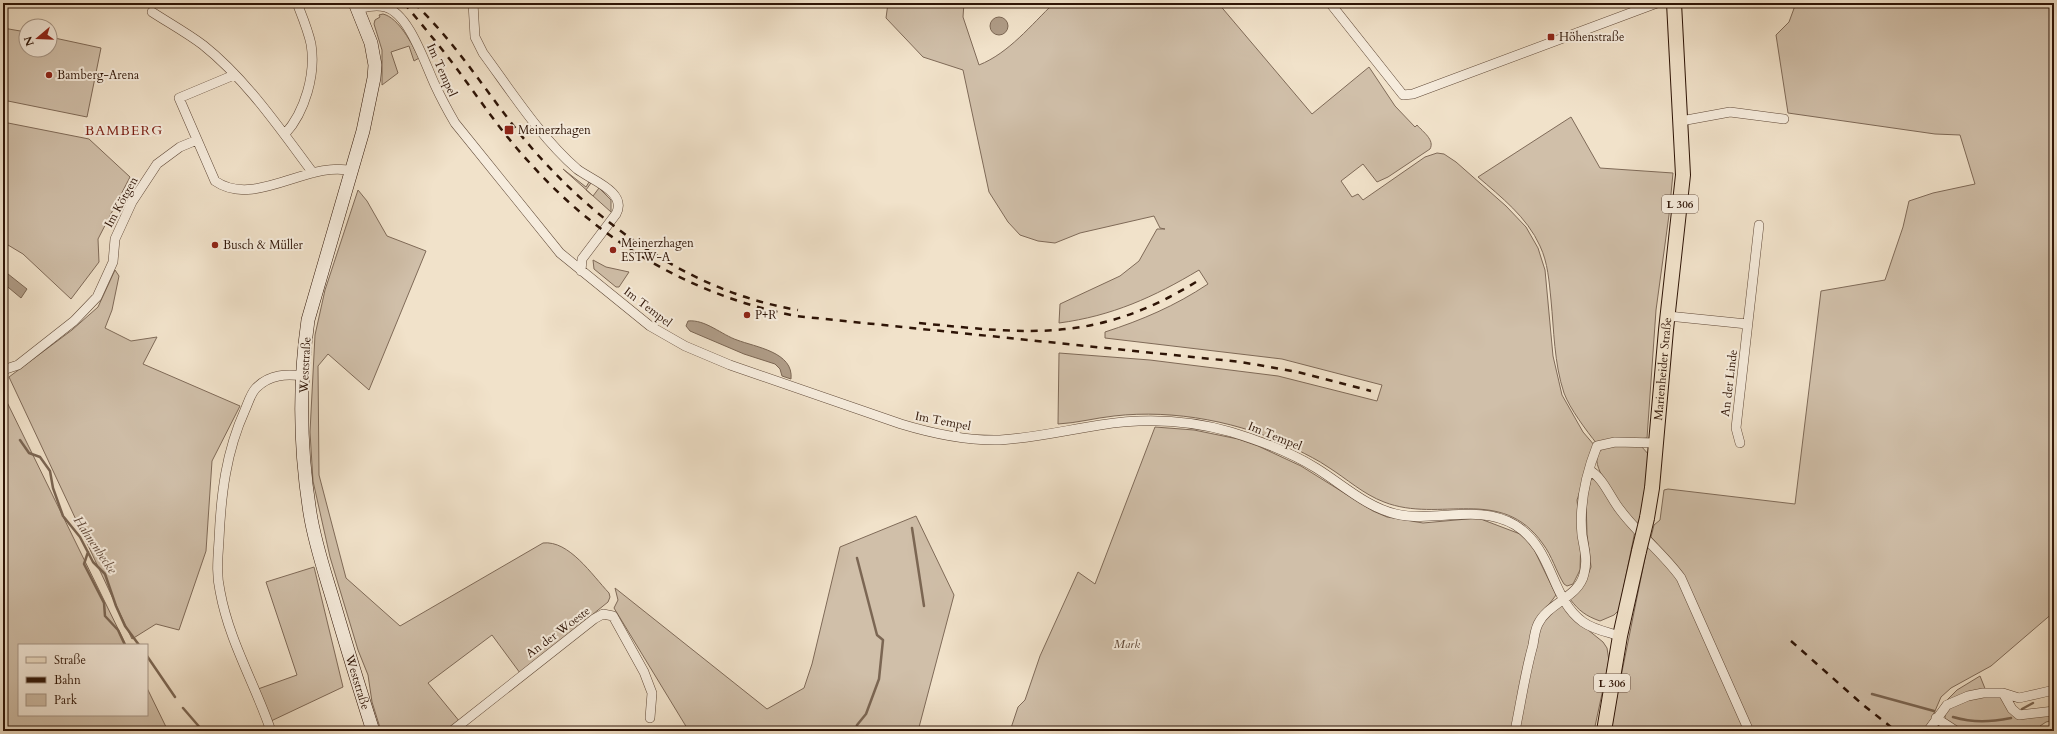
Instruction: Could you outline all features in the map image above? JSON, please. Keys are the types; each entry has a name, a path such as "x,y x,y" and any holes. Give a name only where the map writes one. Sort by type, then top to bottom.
{"main road":[{"name":"Marienheider Straße","path":"1604,731 1620,636 1647,518 1652,488 1683,174 1674,3"},
{"name":"Weststraße","path":"356,6 371,43 375,65 371,94 352,172 308,320 304,376 304,449 310,514 320,559 373,731"}],"street":[{"path":"285,134 298,116 305,98 312,66 311,44 297,3"},
{"path":"473,3 475,37 483,53 519,102 556,146 577,168 612,192 618,202 619,210 582,259 581,271"},
{"path":"1330,3 1403,95 1413,94 1657,3"},
{"name":"Im Tempel","path":"356,6 386,7 393,11 402,21 419,46 442,101 461,132 560,254 650,326 685,346 730,365 929,433 981,440 1035,436 1122,422 1144,421 1206,426 1254,439 1294,456 1373,505 1395,513 1422,517 1472,514 1502,519 1514,524 1535,542 1548,562 1564,598 1575,615 1583,622 1594,628 1620,636"},
{"path":"152,12 204,46 234,75 285,134 313,173"},
{"path":"234,75 179,98 215,181 224,188 244,189 269,186 313,173 338,169 352,172"},
{"path":"1681,121 1730,112 1784,119"},
{"name":"Im Kötgen","path":"3,370 18,365 74,322 98,297 113,262 115,239 132,202 157,164 180,147 197,140"},
{"name":"An der Linde","path":"1740,443 1736,428 1759,225"},
{"path":"1668,316 1747,324"},
{"path":"271,731 231,633 220,592 218,571 221,496 226,467 237,428 256,388 273,376 284,374 304,376"},
{"path":"1515,731 1528,662 1538,624 1550,608 1581,583 1584,575 1586,552 1582,535 1582,510 1589,470 1597,446 1615,442 1656,443"},
{"path":"1589,470 1601,480 1621,512 1668,561 1681,578 1749,731"},
{"name":"An der Woeste","path":"452,731 594,619 603,614 613,616 644,672 652,693 650,718"},
{"path":"1928,731 1936,718 1947,705 1968,696 1983,693 2002,693 2019,698 2054,690"},
{"path":"2002,693 2012,709 2019,715 2054,711"},
{"path":"1936,718 1956,731"}],"green space":[{"path":"888,3 964,3 963,17 979,65 990,60 1010,46 1054,3 1218,3 1312,114 1369,67 1395,106 1415,127 1417,125 1425,133 1430,139 1431,146 1430,149 1388,177 1377,182 1363,164 1341,181 1352,197 1358,194 1363,200 1425,157 1437,153 1444,154 1456,162 1506,206 1526,227 1538,248 1545,270 1553,356 1562,395 1583,432 1595,446 1577,500 1581,537 1580,570 1573,584 1567,586 1564,584 1543,544 1526,526 1508,515 1489,510 1405,508 1384,502 1362,491 1324,464 1296,449 1253,431 1207,420 1160,414 1114,416 1058,424 1059,353 1150,360 1278,376 1377,401 1382,385 1282,359 1105,338 1105,332 1158,312 1208,284 1199,270 1166,289 1132,304 1097,316 1059,323 1060,304 1120,276 1139,261 1157,229 1165,229 1160,228 1154,216 1080,233 1055,243 1038,241 1020,235 1008,222 989,192 963,70 923,57 886,18"},
{"path":"1796,3 2054,3 2054,612 1991,666 1951,688 1941,697 1932,718 1923,731 1750,731 1671,560 1651,537 1654,525 1660,520 1664,490 1668,489 1795,504 1821,291 1885,280 1903,227 1909,201 1933,193 1975,184 1960,135 1935,134 1788,113 1776,35 1789,22"},
{"path":"383,14 389,16 400,26 419,58 414,61 409,46 391,52 398,73 382,85 382,50 374,24 375,20 380,17 379,15"},
{"name":"Bamberg-Arena","path":"3,28 18,31 18,58 58,58 58,39 101,48 87,117 3,100"},
{"path":"1571,117 1600,168 1673,173 1669,215 1656,310 1647,438 1597,444 1583,426 1564,393 1558,370 1549,279 1543,252 1535,236 1521,217 1478,177"},
{"path":"3,122 89,139 130,177 98,239 99,262 71,299 23,254 3,242"},
{"path":"563,169 586,187 589,182 591,183 586,190"},
{"path":"599,188 611,200 611,212 593,196"},
{"path":"358,190 367,201 387,236 426,251 369,390 328,354 318,366 319,475 346,578 400,626 543,543 562,547 571,553 588,568 609,593 610,597 608,602 520,673 492,635 428,683 460,722 447,731 381,731 372,702 368,675 358,650 330,557 313,481 310,432 315,335 325,290"},
{"path":"593,260 606,267 629,272 619,287 616,287 594,269"},
{"path":"115,270 119,276 112,310 105,328 131,341 157,337 143,364 240,406 212,461 206,551 179,630 156,624 132,639 9,377 72,330 98,307"},
{"path":"3,394 126,644 18,644 18,716 148,716 148,690 168,731 3,731"},
{"name":"Mark","path":"1155,427 1194,430 1238,439 1258,446 1301,466 1373,511 1387,517 1423,523 1478,518 1528,537 1556,595 1536,622 1513,731 1010,731 1018,707 1025,700 1040,656 1078,572 1095,584"},
{"path":"1609,445 1641,446 1650,456 1640,520 1637,524 1612,492 1597,465 1598,453"},
{"path":"1591,479 1595,479 1635,531 1619,610 1614,615 1600,621 1583,613 1570,599 1585,582 1591,567 1587,534 1586,500"},
{"path":"916,516 954,595 918,731 680,731 687,728 614,608 618,600 615,588 767,709 804,688 812,664 840,547"},
{"path":"1648,543 1678,579 1747,731 1610,731"},
{"path":"314,567 343,687 271,721 258,689 297,675 266,582"},
{"path":"1562,605 1572,617 1603,642 1607,648 1609,661 1594,731 1517,731 1540,624 1551,609"},
{"path":"1980,676 1986,691 1944,703 1957,690"},
{"path":"2001,696 2010,710 2054,714 2054,720 2046,722 2040,726 2038,731 1963,731 1945,719 1945,712 1956,703 1969,699"}],"shaded area":[{"path":"995,17 1003,17 1008,22 1006,33 1003,35 995,35 990,30 990,22"},
{"path":"3,270 27,289 21,298 3,283"},
{"path":"688,321 701,322 731,338 772,352 786,362 790,370 791,379 782,376 780,369 775,364 744,354 690,331 686,326"}],"waterway":[{"name":"Hahnenbecke","path":"20,440 29,453 40,457 50,471 53,488 63,516 80,537 93,562 105,574 116,606 125,626 138,644"},
{"path":"912,528 924,606"},
{"path":"88,552 84,564 104,603 105,616 118,630 125,644"},
{"path":"856,731 857,725 866,714 879,679 883,640 877,635 857,558"},
{"name":"Hahnenbecke","path":"148,657 175,697"},
{"path":"1872,694 1934,711"},
{"path":"2022,709 2033,703"},
{"name":"Hahnenbecke","path":"183,708 202,730"},
{"path":"1953,717 1982,721 2011,718"}],"railway":[{"path":"404,3 451,60 510,140 556,190 586,217 617,240 650,261 684,279 720,295 758,307 796,316 1241,362 1298,372 1371,391"},
{"path":"414,3 443,34 520,134 547,165 577,195 609,222 644,247 680,269 718,287 757,301 798,310"},
{"path":"919,323 995,330 1062,330 1094,325 1126,316 1160,302 1196,282"},
{"path":"1791,641 1862,704 1896,731"}],"place":[{"name":"Höhenstraße","path":"1551,37"},
{"name":"Bamberg-Arena","path":"49,75"},
{"name":"Meinerzhagen","path":"509,130"},
{"name":"Busch & Müller","path":"215,245"},
{"name":"Meinerzhagen ESTW-A","path":"613,250"},
{"name":"P+R","path":"747,315"}],"district":[{"name":"BAMBERG","path":"124,130"}]}
